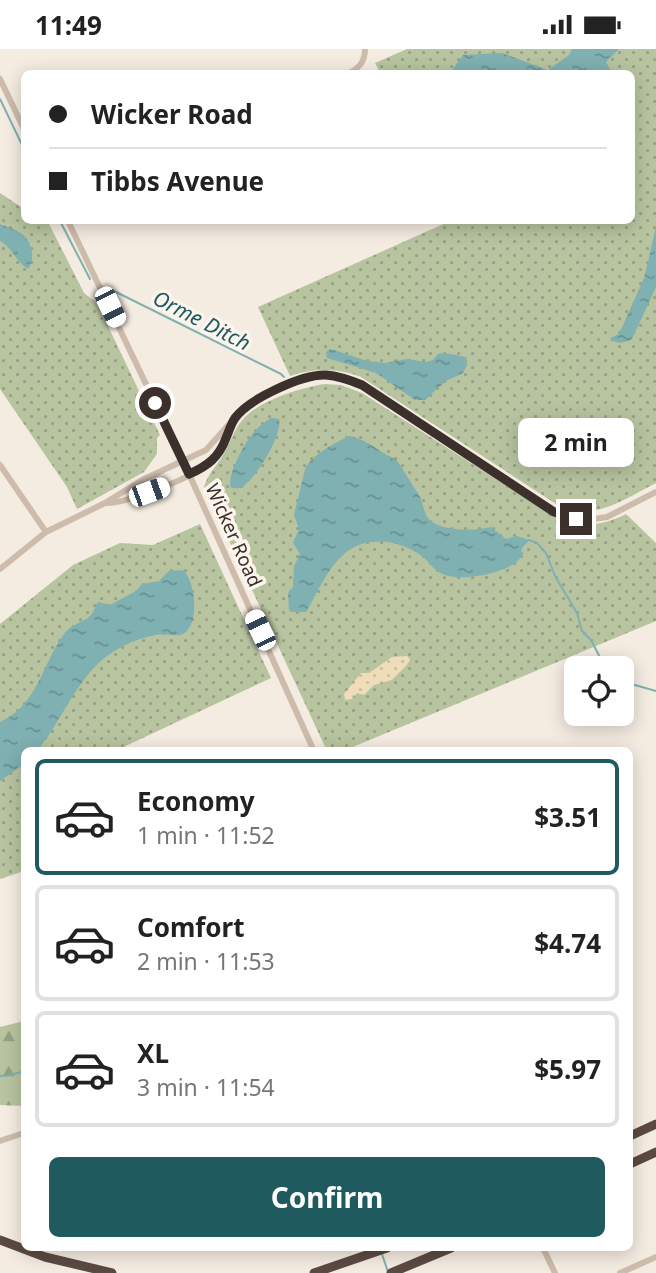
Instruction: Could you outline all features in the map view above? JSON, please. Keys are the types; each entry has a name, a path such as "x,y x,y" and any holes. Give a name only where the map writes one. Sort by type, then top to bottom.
{"highway":[{"path":"633,1135 656,1124"},
{"path":"633,1163 656,1152"},
{"path":"0,1240 21,1248"},
{"path":"29,1251 112,1273"},
{"path":"314,1273 379,1251"},
{"path":"391,1273 444,1251"}],"street":[{"path":"354,70 361,66 365,49"},
{"path":"0,79 21,123"},
{"name":"Wicker Road","path":"69,224 183,460 312,747"},
{"path":"0,569 46,532 105,503 142,480 206,450 249,405 302,379 324,375 343,377 362,385 504,480 564,516 587,520 607,516 656,492"},
{"path":"105,503 116,503 202,468 216,457 233,420"},
{"path":"0,465 46,532"},
{"path":"0,1141 21,1134"},
{"path":"544,1251 555,1273"},
{"path":"620,1273 656,1257"}],"green space":[{"path":"407,49 656,49 656,483 610,506 598,509 573,510 559,506 361,377 326,370 290,376 258,307 443,224 635,224 635,70 378,70 375,63"},
{"path":"0,193 21,207 21,224 49,224 84,293 97,303 160,435 157,438 157,454 144,472 77,509 67,487 0,389"},
{"path":"325,384 341,385 362,393 561,521 595,524 626,514 656,543 656,621 572,656 564,656 564,659 353,747 325,747 204,487 245,417 261,405 283,395"},
{"path":"200,524 271,678 124,747 21,747 21,872 0,879 0,624 73,565 120,543 153,545"},
{"path":"21,1022 21,1106 0,1105 0,1027"}],"sand":[{"path":"407,656 409,662 392,680 374,685 364,695 357,693 352,699 345,700 344,694 361,673 369,673 392,657"}],"water":[{"path":"572,49 619,49 606,62 610,70 548,70 569,55"},
{"path":"502,53 548,70 452,70 463,55"},
{"path":"0,224 25,236 32,255 28,269 0,241"},
{"path":"656,227 656,287 632,339 615,342 610,338 619,334 644,278"},
{"path":"331,349 364,360 384,363 407,359 426,362 445,353 466,357 467,365 463,373 446,381 425,400 415,400 376,373 327,358 326,352"},
{"path":"271,418 279,419 279,426 267,456 248,482 241,488 231,488 231,476 241,451 256,430"},
{"path":"349,436 366,442 396,460 433,523 458,529 491,527 506,539 517,536 529,540 521,551 521,557 506,568 494,572 457,577 439,572 414,551 395,543 363,544 338,560 306,612 289,610 288,593 293,587 294,566 300,554 293,543 299,529 294,515 305,469 318,454"},
{"path":"183,570 193,590 193,617 187,631 180,635 156,635 141,639 120,647 103,659 81,683 40,747 21,747 21,766 0,781 0,722 13,715 31,695 67,630 90,616 98,602 110,605 136,591 142,584 159,581 169,571"}],"waterway":[{"name":"Orme Ditch","path":"0,99 21,143"},
{"name":"Orme Ditch","path":"62,224 90,279"},
{"name":"Orme Ditch","path":"108,288 284,377"},
{"name":"Orme Ditch","path":"529,540 537,543 546,553 555,576 577,613 582,631 591,640 599,656"},
{"name":"Orme Ditch","path":"634,685 656,691"},
{"path":"0,1076 21,1073"},
{"path":"382,1254 388,1272"}],"route":[{"path":"155,403 189,474 211,463 221,451 233,420 249,405 302,379 324,375 343,377 362,385 554,512 576,519"}]}
